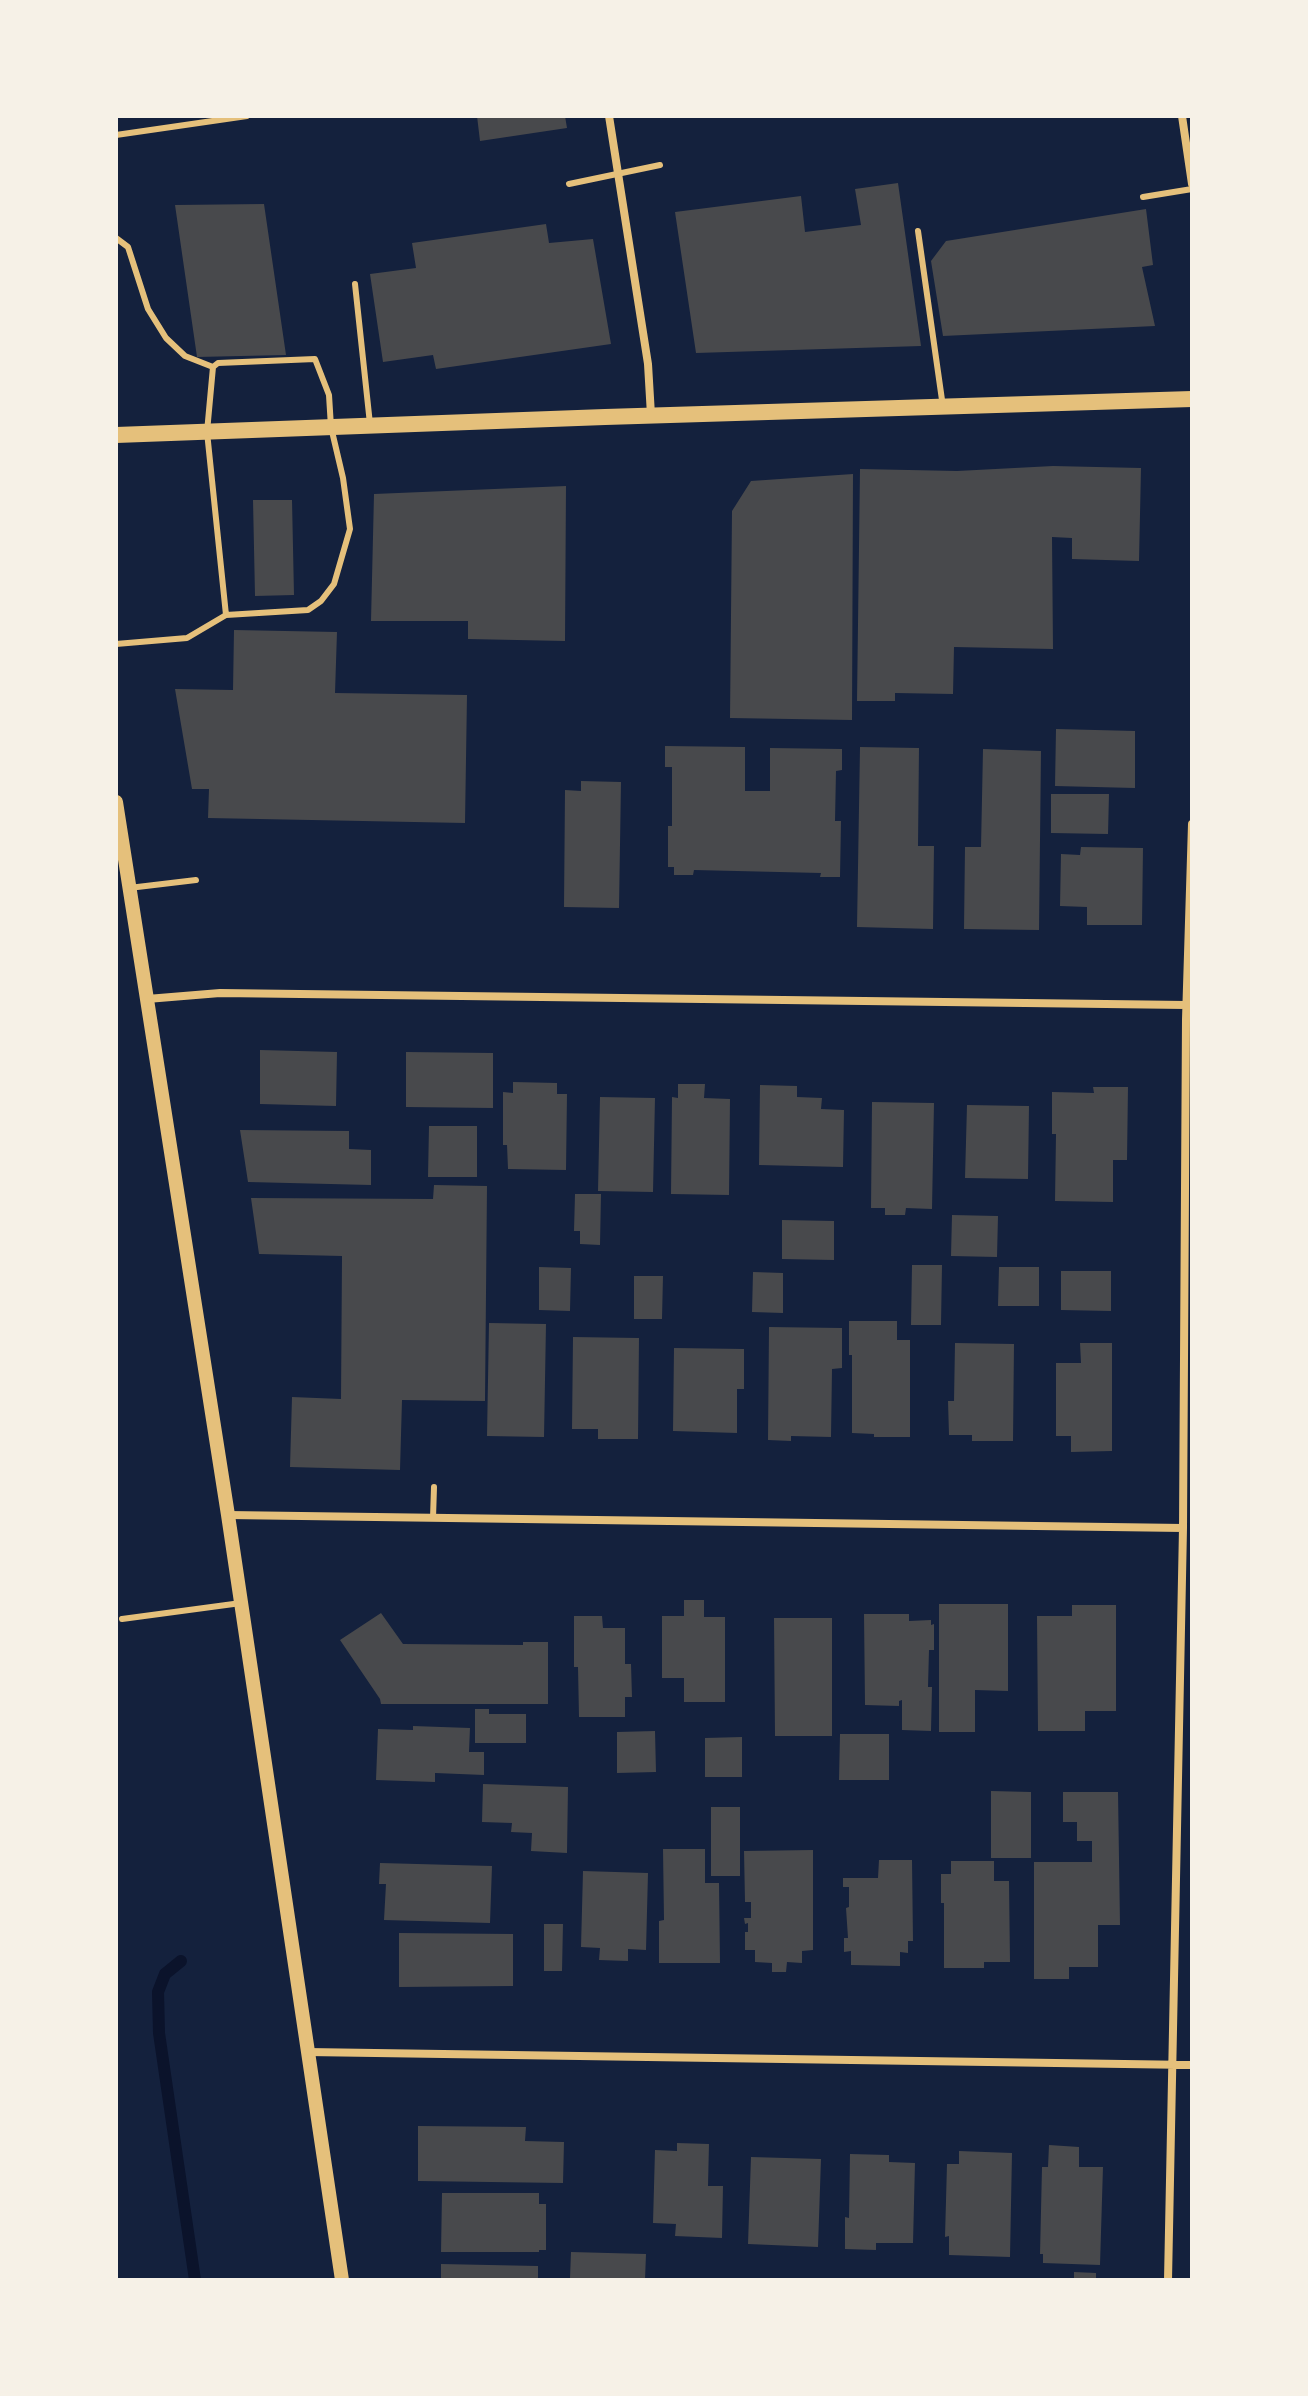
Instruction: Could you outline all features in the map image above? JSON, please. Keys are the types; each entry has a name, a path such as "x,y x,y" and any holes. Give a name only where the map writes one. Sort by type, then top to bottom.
{"main road":[{"path":"116,435 1192,399"}],"street":[{"path":"609,116 648,364 651,415"},
{"path":"1182,116 1192,187"},
{"path":"116,802 228,1515 342,2280"},
{"path":"1168,2280 1183,1528 1189,1019 1186,1005 1192,824"},
{"path":"147,999 220,993 1186,1005"},
{"path":"228,1515 1183,1528"},
{"path":"306,2052 1192,2065"}],"lane":[{"path":"116,135 247,116"},
{"path":"569,184 660,165"},
{"path":"1143,197 1192,187"},
{"path":"918,231 943,407"},
{"path":"116,238 128,247 148,309 166,338 185,356 213,367"},
{"path":"355,284 370,426"},
{"path":"116,644 187,638 226,615 308,610 321,601 334,584 350,529 331,427 329,395 315,359 218,363 213,367 207,432 226,615"},
{"path":"129,888 196,880"},
{"path":"433,1518 434,1487"},
{"path":"122,1619 241,1603"}],"building":[{"path":"477,116 565,116 567,128 480,141"},
{"path":"898,183 921,346 696,353 675,212 801,196 805,232 861,225 855,189"},
{"path":"264,204 286,355 197,357 175,205"},
{"path":"1146,209 1153,265 1142,267 1155,326 943,336 931,261 946,241"},
{"path":"546,224 549,243 593,239 611,344 436,369 433,355 383,362 370,274 416,268 412,243"},
{"path":"1053,466 1141,468 1139,561 1072,559 1072,538 1052,537 1053,649 954,647 953,694 895,693 895,701 857,701 860,469 957,471"},
{"path":"853,474 852,720 730,718 732,511 751,481"},
{"path":"566,486 565,641 468,639 468,621 371,621 374,494"},
{"path":"253,500 292,500 294,595 255,596"},
{"path":"234,630 337,632 335,693 467,695 465,823 208,818 209,789 192,789 175,689 233,690"},
{"path":"1056,729 1135,731 1135,788 1055,786"},
{"path":"665,746 745,747 745,791 770,791 770,748 842,749 842,770 836,771 835,821 841,821 840,877 820,877 821,873 694,870 693,875 674,875 674,867 668,867 672,767 665,767"},
{"path":"860,747 919,748 918,846 934,846 933,929 857,927"},
{"path":"983,749 1041,751 1039,930 964,929 965,847 981,847"},
{"path":"581,781 621,782 619,908 564,907 565,790 581,791"},
{"path":"1051,794 1109,794 1108,834 1051,833"},
{"path":"1081,847 1143,848 1142,925 1087,925 1087,907 1060,906 1061,854 1080,855"},
{"path":"260,1050 337,1052 336,1106 260,1104"},
{"path":"406,1052 493,1053 493,1108 406,1107"},
{"path":"513,1082 557,1083 557,1094 567,1094 566,1170 508,1169 507,1145 503,1145 503,1092 513,1093"},
{"path":"678,1084 705,1084 704,1098 730,1099 729,1195 671,1194 672,1097 678,1098"},
{"path":"760,1085 797,1086 797,1097 822,1098 821,1109 844,1110 843,1167 759,1165"},
{"path":"1093,1087 1128,1087 1127,1160 1113,1160 1113,1202 1055,1201 1056,1134 1052,1134 1052,1092 1094,1093"},
{"path":"600,1097 655,1098 653,1192 598,1191"},
{"path":"872,1102 934,1103 932,1209 906,1208 905,1215 885,1215 885,1208 871,1208"},
{"path":"967,1105 1029,1106 1028,1179 965,1178"},
{"path":"429,1126 477,1126 477,1177 428,1177"},
{"path":"240,1130 349,1131 349,1149 371,1150 371,1185 248,1182"},
{"path":"434,1185 487,1186 485,1401 402,1400 400,1470 290,1467 292,1397 341,1399 342,1256 259,1254 251,1198 433,1199"},
{"path":"575,1194 601,1194 600,1245 580,1244 580,1231 574,1231"},
{"path":"952,1215 998,1216 997,1257 951,1256"},
{"path":"782,1220 834,1221 834,1260 782,1259"},
{"path":"912,1265 942,1265 941,1325 911,1325"},
{"path":"539,1267 571,1268 570,1311 539,1310"},
{"path":"999,1267 1039,1267 1039,1306 998,1306"},
{"path":"1061,1271 1111,1271 1111,1311 1061,1310"},
{"path":"753,1272 783,1273 783,1313 752,1312"},
{"path":"634,1276 663,1276 662,1319 634,1319"},
{"path":"849,1321 897,1321 897,1340 910,1340 910,1437 874,1437 874,1434 852,1433"},
{"path":"489,1323 546,1324 544,1437 487,1436"},
{"path":"769,1327 842,1328 842,1368 832,1369 831,1437 791,1436 791,1441 768,1440"},
{"path":"573,1337 639,1338 638,1439 598,1439 598,1429 572,1429"},
{"path":"955,1343 1014,1344 1013,1441 972,1441 972,1435 949,1435 948,1401 954,1401"},
{"path":"1080,1343 1112,1343 1112,1451 1071,1452 1071,1436 1056,1436 1056,1363 1081,1363"},
{"path":"674,1348 744,1349 744,1389 737,1389 737,1433 673,1431"},
{"path":"684,1600 704,1600 704,1617 725,1617 725,1702 684,1702 684,1678 662,1678 662,1616 684,1616"},
{"path":"939,1604 1008,1604 1008,1691 975,1690 975,1732 939,1732"},
{"path":"1072,1605 1116,1605 1116,1711 1085,1711 1085,1731 1038,1731 1037,1616 1072,1616"},
{"path":"381,1613 403,1644 523,1645 523,1642 548,1642 548,1704 381,1704 340,1640"},
{"path":"864,1614 909,1614 909,1621 931,1620 931,1625 934,1624 934,1650 929,1650 931,1731 902,1730 902,1700 899,1706 865,1705"},
{"path":"574,1616 602,1616 603,1628 625,1628 625,1664 631,1664 632,1697 625,1697 625,1717 579,1717 578,1667 574,1667"},
{"path":"774,1618 832,1618 832,1736 775,1736"},
{"path":"475,1709 489,1709 489,1714 526,1714 526,1743 475,1743"},
{"path":"413,1726 470,1728 469,1752 484,1752 484,1775 435,1773 435,1782 376,1780 378,1729 413,1730"},
{"path":"655,1731 656,1772 617,1773 617,1732"},
{"path":"840,1734 889,1734 889,1780 839,1780"},
{"path":"742,1737 742,1777 705,1777 705,1738"},
{"path":"483,1784 568,1787 567,1853 531,1851 532,1833 511,1832 512,1823 482,1822"},
{"path":"991,1791 1031,1792 1031,1858 991,1858"},
{"path":"1063,1792 1118,1792 1120,1925 1098,1925 1098,1967 1069,1967 1069,1979 1034,1979 1034,1862 1092,1862 1092,1841 1077,1841 1077,1822 1063,1822"},
{"path":"711,1807 740,1807 740,1876 711,1876"},
{"path":"663,1849 705,1849 705,1883 719,1883 720,1963 659,1963 659,1921 664,1920"},
{"path":"813,1850 813,1950 802,1951 802,1963 787,1962 786,1972 772,1972 772,1963 755,1962 755,1950 745,1950 748,1923 745,1924 744,1918 751,1918 751,1902 745,1902 744,1851"},
{"path":"879,1860 912,1860 913,1941 908,1941 908,1953 900,1952 900,1966 851,1965 851,1951 844,1952 844,1938 848,1938 846,1908 849,1907 849,1887 843,1887 843,1878 878,1878"},
{"path":"951,1861 994,1861 994,1881 1009,1881 1010,1962 984,1962 984,1968 944,1968 941,1874 951,1874"},
{"path":"380,1863 492,1866 490,1923 384,1920 386,1884 379,1884"},
{"path":"583,1871 648,1873 646,1950 628,1949 628,1961 599,1960 600,1948 581,1947"},
{"path":"544,1924 563,1924 562,1971 544,1971"},
{"path":"399,1933 513,1934 513,1986 399,1987"},
{"path":"418,2126 526,2127 525,2141 564,2142 563,2183 418,2181"},
{"path":"677,2143 709,2144 708,2186 723,2186 722,2238 675,2236 676,2224 653,2223 655,2150 677,2151"},
{"path":"1049,2145 1079,2147 1079,2167 1103,2167 1100,2265 1043,2263 1043,2254 1040,2254 1042,2167 1048,2167"},
{"path":"959,2151 1012,2153 1010,2257 949,2255 949,2236 945,2237 947,2164 959,2164"},
{"path":"850,2154 889,2155 889,2162 915,2163 913,2243 876,2243 876,2250 845,2249"},
{"path":"751,2157 821,2159 818,2247 748,2244"},
{"path":"442,2193 539,2193 539,2204 546,2204 546,2250 441,2252"},
{"path":"571,2252 646,2254 645,2280 570,2278"},
{"path":"441,2264 538,2266 538,2280 441,2280"},
{"path":"1074,2272 1096,2273 1096,2280 1074,2280"}],"waterway":[{"path":"181,1961 165,1974 158,1992 159,2033 195,2280"}]}
